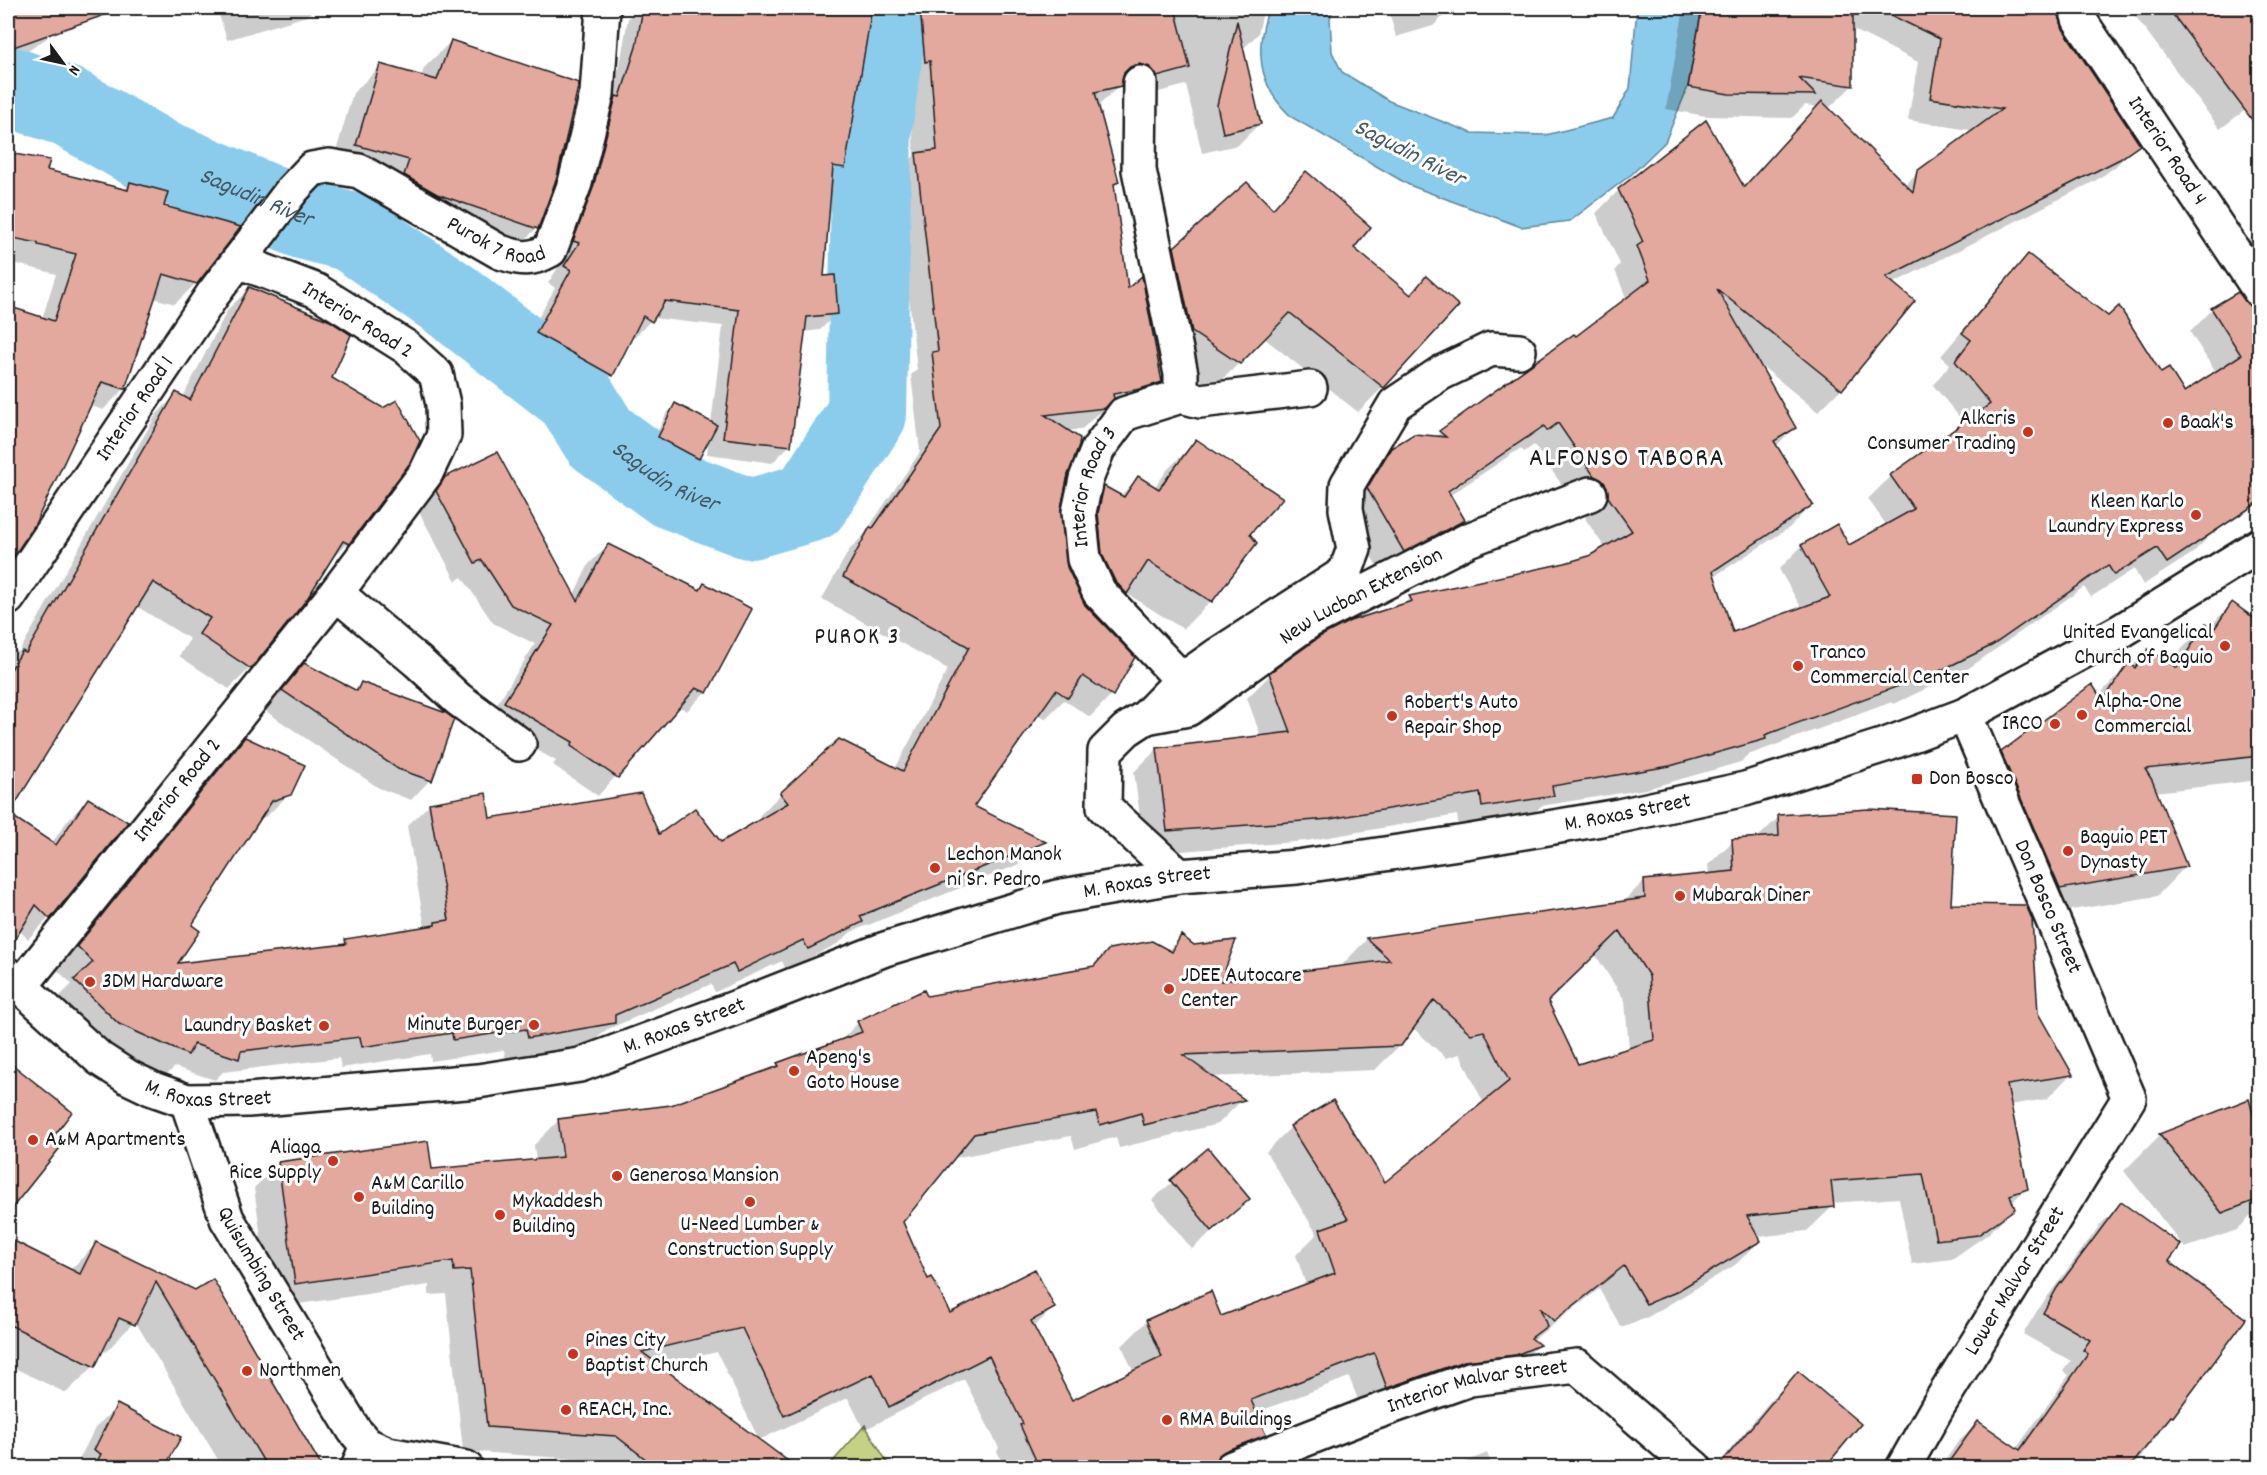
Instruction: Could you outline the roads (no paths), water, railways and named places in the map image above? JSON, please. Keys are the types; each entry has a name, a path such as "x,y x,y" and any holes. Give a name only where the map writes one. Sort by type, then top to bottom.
{"street":[{"name":"Purok 7 Road","path":"268,222 293,189 312,170 329,166 359,171 500,252 518,258 535,258 550,250 575,183 597,94 603,8"},
{"name":"Interior Road 4","path":"2076,8 2079,19 2259,291"},
{"path":"1140,83 1139,170 1181,374 1181,396 1200,401 1310,388"},
{"name":"Interior Road 1","path":"8,598 213,294 268,222"},
{"name":"Interior Road 2","path":"14,981 336,593 426,473 444,435 442,404 436,374 406,347 318,291 238,261"},
{"path":"1179,876 1104,807 1104,751 1126,730 1146,717 1182,680 1346,573 1354,549 1346,509 1347,485 1395,404 1441,373 1491,349 1519,351"},
{"name":"Interior Road 3","path":"1181,396 1124,414 1098,449 1086,479 1079,512 1084,559 1099,592 1182,680"},
{"name":"New Lucban Extension","path":"1146,717 1188,709 1311,620 1468,540 1590,494"},
{"name":"M. Roxas Street","path":"14,981 99,1059 136,1081 187,1101 248,1100 478,1081 580,1065 885,949 1057,897 1179,876 1297,867 1619,816 1745,789 1888,744 1965,715 2121,632 2259,545"},
{"path":"336,593 458,699 519,744"},
{"name":"Don Bosco Street","path":"1965,715 2129,1098"},
{"name":"Lower Malvar Street","path":"1903,1467 1938,1406 2129,1098"},
{"name":"Quisumbing Street","path":"187,1101 227,1219 354,1430 362,1456"},
{"name":"Interior Malvar Street","path":"1232,1467 1470,1379 1577,1366 1695,1467"},
{"path":"362,1456 388,1454 466,1467"}],"water":[{"path":"1268,8 1333,8 1330,19 1332,52 1342,72 1389,101 1472,133 1546,135 1613,118 1630,88 1637,8 1702,8 1688,87 1665,142 1632,174 1570,221 1521,227 1409,185 1293,118 1278,103 1264,76 1261,39"}],"waterway":[{"name":"Sagudin River","path":"8,86 68,107 158,158 306,220 352,232 451,300 575,396 600,437 671,489 750,519 810,502 867,414 872,129 889,8"}],"place":[{"name":"Baak's","path":"2168,423"},
{"name":"Alkcris Consumer Trading","path":"2028,432"},
{"name":"Kleen Karlo Laundry Express","path":"2196,515"},
{"name":"United Evangelical Church of Baguio","path":"2225,646"},
{"name":"Tranco Commercial Center","path":"1798,666"},
{"name":"Alpha-One Commercial","path":"2082,715"},
{"name":"Robert's Auto Repair Shop","path":"1392,716"},
{"name":"IRCO","path":"2055,724"},
{"name":"Don Bosco","path":"1917,779"},
{"name":"Baguio PET Dynasty","path":"2068,851"},
{"name":"Lechon Manok ni Sr. Pedro","path":"935,868"},
{"name":"Mubarak Diner","path":"1680,896"},
{"name":"3DM Hardware","path":"90,982"},
{"name":"JDEE Autocare Center","path":"1169,989"},
{"name":"Minute Burger","path":"534,1025"},
{"name":"Laundry Basket","path":"324,1026"},
{"name":"Apeng's Goto House","path":"794,1071"},
{"name":"A&M Apartments","path":"33,1140"},
{"name":"Aliaga Rice Supply","path":"333,1161"},
{"name":"Generosa Mansion","path":"617,1176"},
{"name":"A&M Carillo Building","path":"359,1197"},
{"name":"U-Need Lumber & Construction Supply","path":"750,1202"},
{"name":"Mykaddesh Building","path":"500,1215"},
{"name":"Pines City Baptist Church","path":"573,1354"},
{"name":"Northmen","path":"247,1371"},
{"name":"REACH, Inc.","path":"566,1410"},
{"name":"RMA Buildings","path":"1167,1420"}],"district":[{"name":"ALFONSO TABORA","path":"1627,459"},
{"name":"PUROK 3","path":"857,638"}]}
